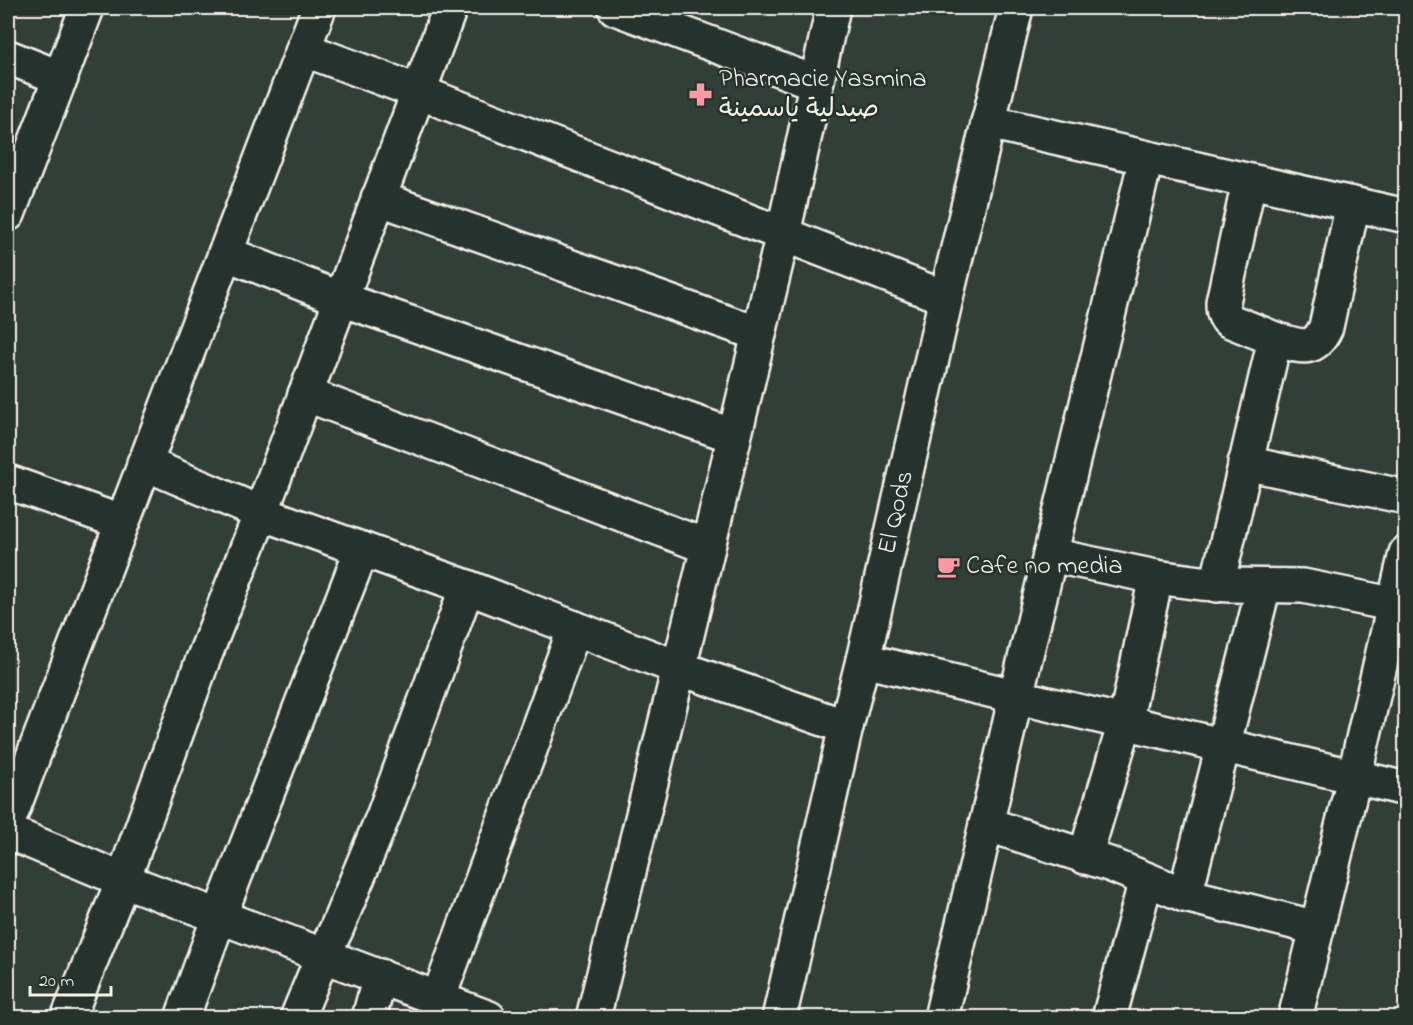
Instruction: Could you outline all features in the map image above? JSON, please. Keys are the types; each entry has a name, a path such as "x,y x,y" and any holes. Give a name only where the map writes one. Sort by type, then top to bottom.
{"street":[{"path":"8,214 87,8"},
{"path":"8,822 319,8"},
{"path":"68,1017 123,880 201,665 261,513 450,8"},
{"path":"615,8 816,83"},
{"path":"593,1017 783,234 833,8"},
{"name":"El Qods","path":"779,1017 946,298 1016,8"},
{"path":"303,50 419,92 946,298"},
{"path":"8,57 61,78"},
{"path":"988,122 1406,216"},
{"path":"941,1017 1146,159"},
{"path":"1249,182 1223,302 1224,316 1228,320 1294,345 1306,346 1321,339 1326,327 1353,204"},
{"path":"378,198 759,334"},
{"path":"225,253 341,299 734,436"},
{"path":"1216,585 1275,339"},
{"path":"305,394 708,547"},
{"path":"1245,462 1406,497"},
{"path":"144,463 261,513 466,586 679,668 846,727"},
{"path":"8,482 121,522"},
{"path":"182,1017 362,549"},
{"path":"1295,1017 1354,778 1400,605 1406,553"},
{"path":"1050,555 1156,577 1216,585 1303,586 1400,605"},
{"path":"1085,857 1125,723 1156,577"},
{"path":"297,1017 384,814 466,586"},
{"path":"1185,895 1264,586"},
{"path":"438,999 575,628"},
{"path":"863,660 1406,789"},
{"path":"986,824 1109,864 1185,895 1317,928"},
{"path":"8,831 123,880 481,1016"},
{"path":"1109,1017 1146,880"},
{"path":"369,1017 380,976"}],"place":[{"name":"Pharmacie Yasmina صيدلية ياسمينة","path":"701,95"},
{"name":"Cafe no media","path":"948,567"}]}
